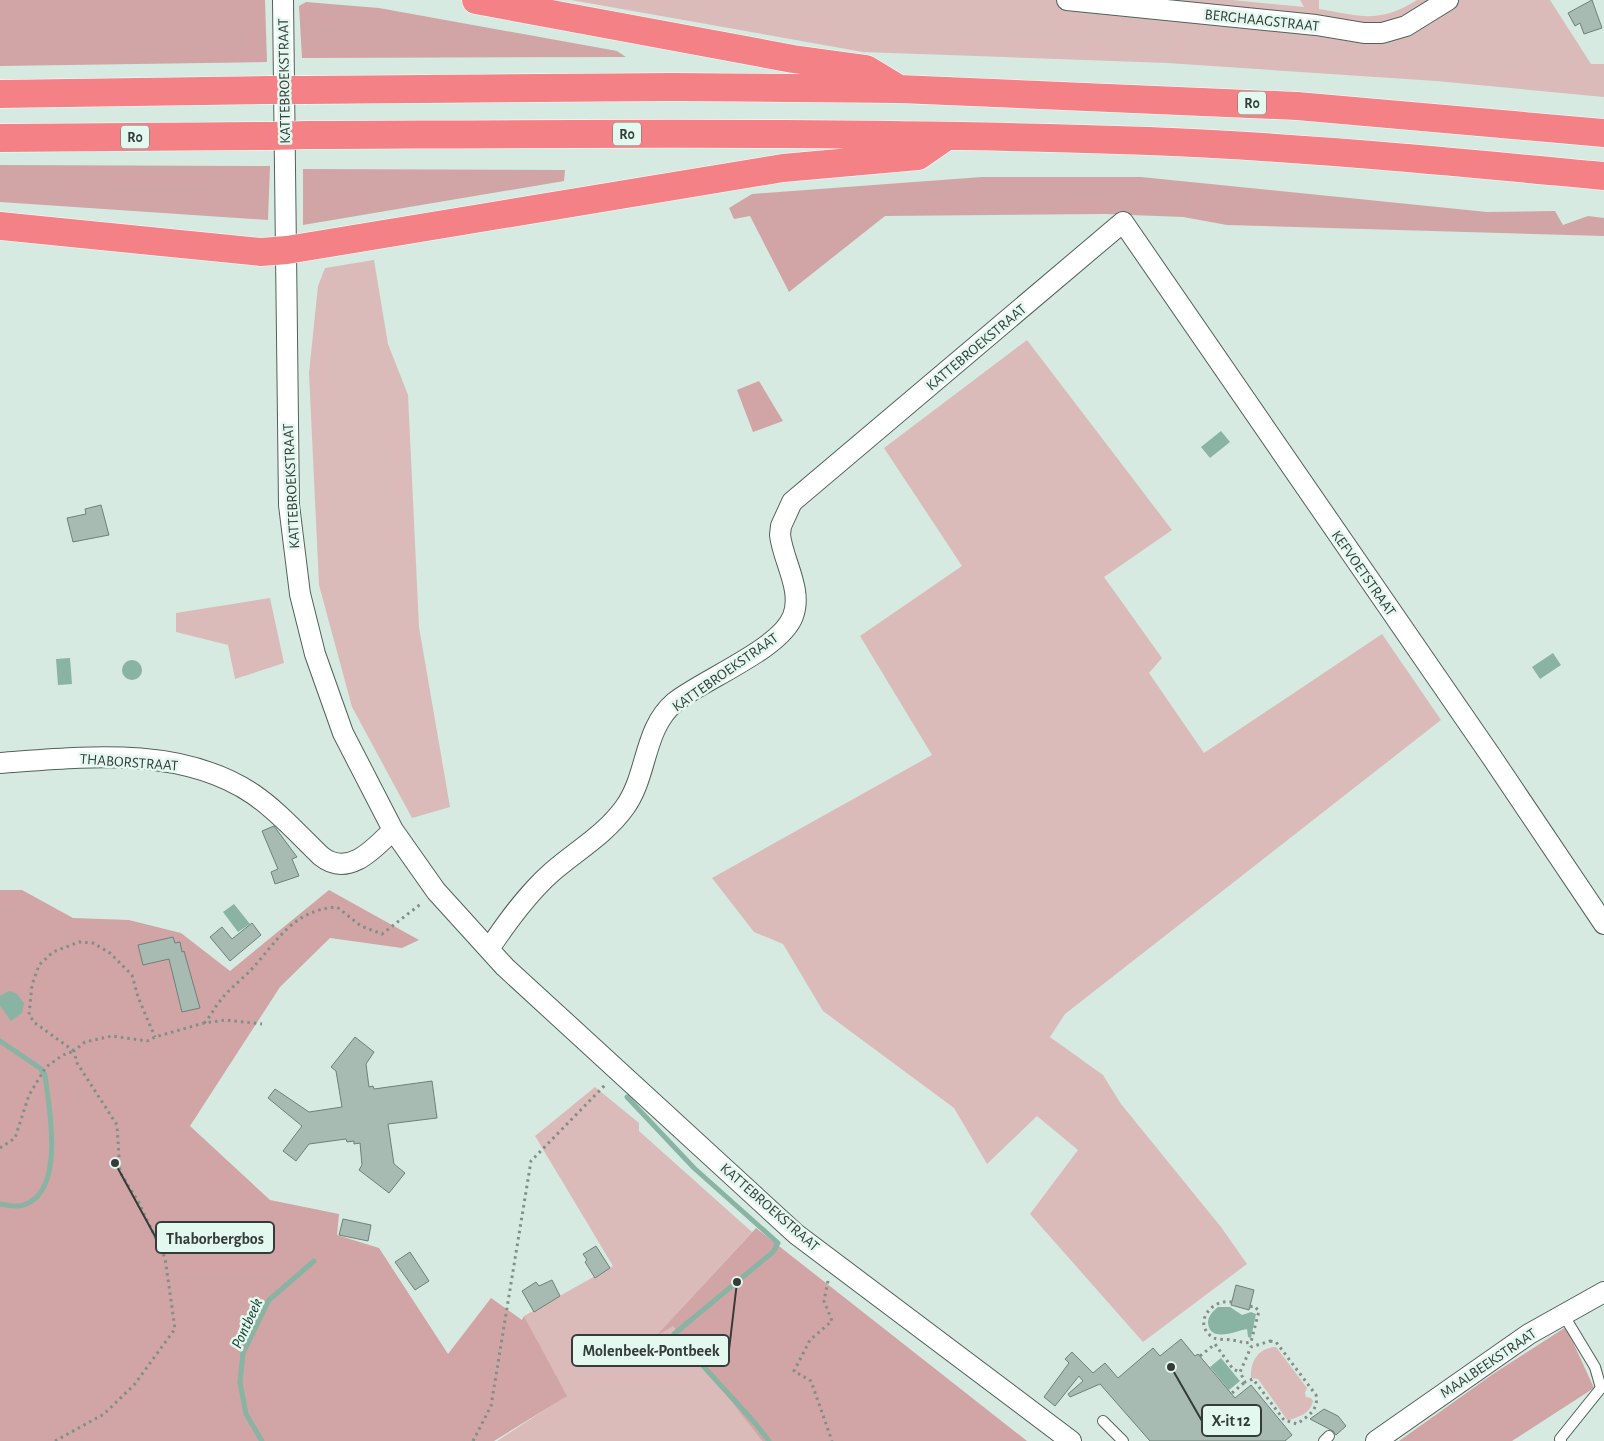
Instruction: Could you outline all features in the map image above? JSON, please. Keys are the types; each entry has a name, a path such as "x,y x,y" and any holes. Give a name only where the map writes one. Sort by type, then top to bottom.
{"highway":[{"path":"476,0 793,59 866,69 899,89"},
{"name":"R0","path":"0,94 664,87 899,89 1297,106 1604,133"},
{"name":"R0","path":"0,138 675,133 947,136 1152,141 1252,147 1364,154 1604,176"},
{"path":"0,226 261,252 287,250 783,168 918,156 947,136"}],"street":[{"name":"KATTEBROEKSTRAAT","path":"283,0 289,505 300,594 315,654 343,733 393,830 436,891 505,967 796,1234 1071,1441"},
{"name":"BERGHAAGSTRAAT","path":"1067,0 1316,25 1364,33 1382,33 1406,26 1448,0"},
{"name":"KATTEBROEKSTRAAT","path":"489,949 507,923 550,873 617,819 627,804 637,782 653,733 675,703 771,642 786,629 793,617 796,604 781,544 780,526 792,502 1124,222"},
{"name":"KEFVOETSTRAAT","path":"1124,222 1491,756 1604,924"},
{"name":"THABORSTRAAT","path":"0,762 92,757 175,762 217,776 253,794 280,815 320,856 328,862 339,865 363,858 393,830"},
{"name":"MAALBEEKSTRAAT","path":"1376,1441 1529,1334 1604,1292"}],"lane":[{"path":"1561,1441 1560,1439 1565,1430 1601,1388 1595,1367 1563,1314"},
{"path":"1103,1421 1123,1441"}],"path":[{"path":"204,1023 212,1016 218,1002 252,969 280,934 306,915 324,908 337,907 361,926 382,934 436,891"},
{"path":"55,1441 104,1414 134,1385 175,1329 165,1258 139,1203 120,1172 116,1125 77,1063 74,1052 34,1023 29,1015 32,985 39,965 54,952 80,942 93,943 110,954 132,975 138,997 155,1037"},
{"path":"0,1148 15,1138 29,1095 46,1067 63,1055 74,1052 85,1042 112,1036 147,1041 204,1023 226,1020 262,1024"},
{"path":"473,1441 491,1406 531,1160 619,1071"},
{"path":"832,1260 824,1301 832,1321 810,1340 794,1371 812,1381 832,1441"},
{"path":"1232,1302 1225,1301 1217,1304 1206,1313 1203,1320 1208,1332 1216,1339 1223,1338 1250,1345 1262,1342 1276,1342 1316,1394 1316,1408 1297,1424 1284,1420 1253,1379 1244,1382 1232,1393"},
{"path":"1244,1382 1240,1372 1251,1342 1259,1310 1254,1306 1249,1307"},
{"path":"1200,1356 1215,1344 1216,1339"},
{"path":"1215,1344 1233,1369 1240,1372"}],"shaded area":[{"path":"0,0 265,0 267,62 0,66"},
{"path":"571,0 1232,0 1304,7 1300,0 1319,0 1319,9 1358,16 1369,16 1391,13 1417,0 1550,0 1591,64 1604,64 1604,97 1436,81 1167,63 863,52"},
{"path":"306,2 379,8 617,51 626,57 302,58 299,6"},
{"path":"0,165 270,166 268,220 0,202"},
{"path":"303,169 565,170 564,181 303,225"},
{"path":"982,177 1141,177 1487,212 1555,211 1563,225 1588,216 1604,218 1604,236 1227,225 1183,217 1105,214 885,216 789,292 750,216 734,219 729,208 752,194"},
{"path":"374,260 388,344 408,395 419,627 450,807 412,818 352,707 319,585 309,373 318,286 325,268"},
{"path":"1027,340 1172,530 1104,577 1162,658 1149,673 1204,753 1382,634 1441,720 1065,1014 1050,1037 1103,1075 1121,1104 1221,1227 1247,1264 1143,1342 1030,1214 1078,1150 1037,1116 987,1164 954,1108 823,1011 783,944 754,932 712,878 932,755 860,636 962,566 884,448"},
{"path":"759,381 783,421 753,432 737,390"},
{"path":"1221,431 1230,442 1210,458 1201,447"},
{"path":"270,598 284,663 235,679 228,645 176,632 176,613"},
{"path":"1553,653 1561,665 1540,679 1532,667"},
{"path":"70,658 72,684 58,685 56,659"},
{"path":"132,660 139,663 142,670 139,677 132,680 125,677 122,670 125,663"},
{"path":"0,890 22,890 73,918 129,920 181,933 230,971 329,890 419,940 402,948 330,938 280,987 190,1126 270,1200 339,1214 337,1235 379,1248 448,1354 491,1298 522,1320 524,1316 567,1396 494,1441 0,1441"},
{"path":"234,904 250,924 238,932 223,912"},
{"path":"9,991 16,993 24,1003 22,1013 11,1021 0,1006 0,996"},
{"path":"595,1087 639,1123 639,1131 752,1232 657,1335 673,1325 762,1441 497,1441 566,1396 524,1316 613,1266 535,1136"},
{"path":"756,1228 1027,1441 762,1441 673,1326 655,1337"},
{"path":"1218,1307 1230,1307 1242,1315 1251,1312 1256,1314 1251,1338 1248,1337 1247,1329 1225,1334 1214,1333 1210,1329 1208,1320"},
{"path":"1566,1327 1594,1388 1512,1441 1399,1441 1493,1374"},
{"path":"1276,1347 1307,1388 1306,1397 1311,1398 1313,1401 1306,1412 1288,1421 1258,1379 1251,1378 1252,1366 1256,1356 1264,1350"},
{"path":"1221,1358 1240,1381 1229,1390 1210,1367"}],"building":[{"path":"1592,0 1602,28 1584,34 1580,23 1575,26 1568,13"},
{"path":"101,505 109,535 73,542 67,518 86,514 85,509"},
{"path":"274,826 297,857 292,859 299,876 275,884 271,872 278,869 262,831"},
{"path":"252,923 261,935 230,961 210,937 222,927 232,939"},
{"path":"173,937 175,943 180,942 182,952 184,951 200,1008 182,1012 169,959 143,965 138,945"},
{"path":"355,1037 374,1052 366,1064 369,1087 373,1086 374,1089 432,1081 437,1118 388,1124 394,1164 405,1173 389,1193 359,1170 362,1165 360,1143 354,1144 354,1141 347,1142 346,1139 309,1144 296,1161 283,1151 302,1126 268,1098 275,1089 309,1112 342,1107 336,1071 331,1067"},
{"path":"343,1219 371,1225 368,1241 339,1235"},
{"path":"596,1246 610,1268 595,1278 585,1262 587,1260 583,1254"},
{"path":"410,1252 429,1281 415,1290 395,1262"},
{"path":"552,1280 560,1296 534,1312 522,1291 536,1282 539,1286"},
{"path":"1236,1285 1254,1290 1249,1310 1231,1305"},
{"path":"1181,1339 1195,1356 1198,1354 1235,1398 1251,1385 1292,1435 1285,1441 1150,1441 1100,1384 1070,1397 1068,1394 1083,1381 1079,1376 1055,1406 1044,1397 1069,1363 1065,1359 1072,1352 1093,1373 1105,1363 1118,1378 1153,1348 1160,1356"},
{"path":"1324,1409 1338,1416 1346,1426 1336,1435 1333,1431 1310,1419"}],"waterway":[{"path":"0,1041 40,1068 45,1075 52,1143 51,1162 47,1179 41,1192 30,1202 23,1205 0,1204"},
{"path":"627,1097 694,1168 778,1243 773,1252 674,1334 769,1441"},
{"name":"Pontbeek","path":"262,1441 246,1414 240,1382 243,1353 269,1300 314,1261"}],"place":[{"name":"Thaborbergbos","path":"115,1163"},
{"name":"Molenbeek-Pontbeek","path":"737,1282"},
{"name":"X-it 12","path":"1171,1367"}]}
